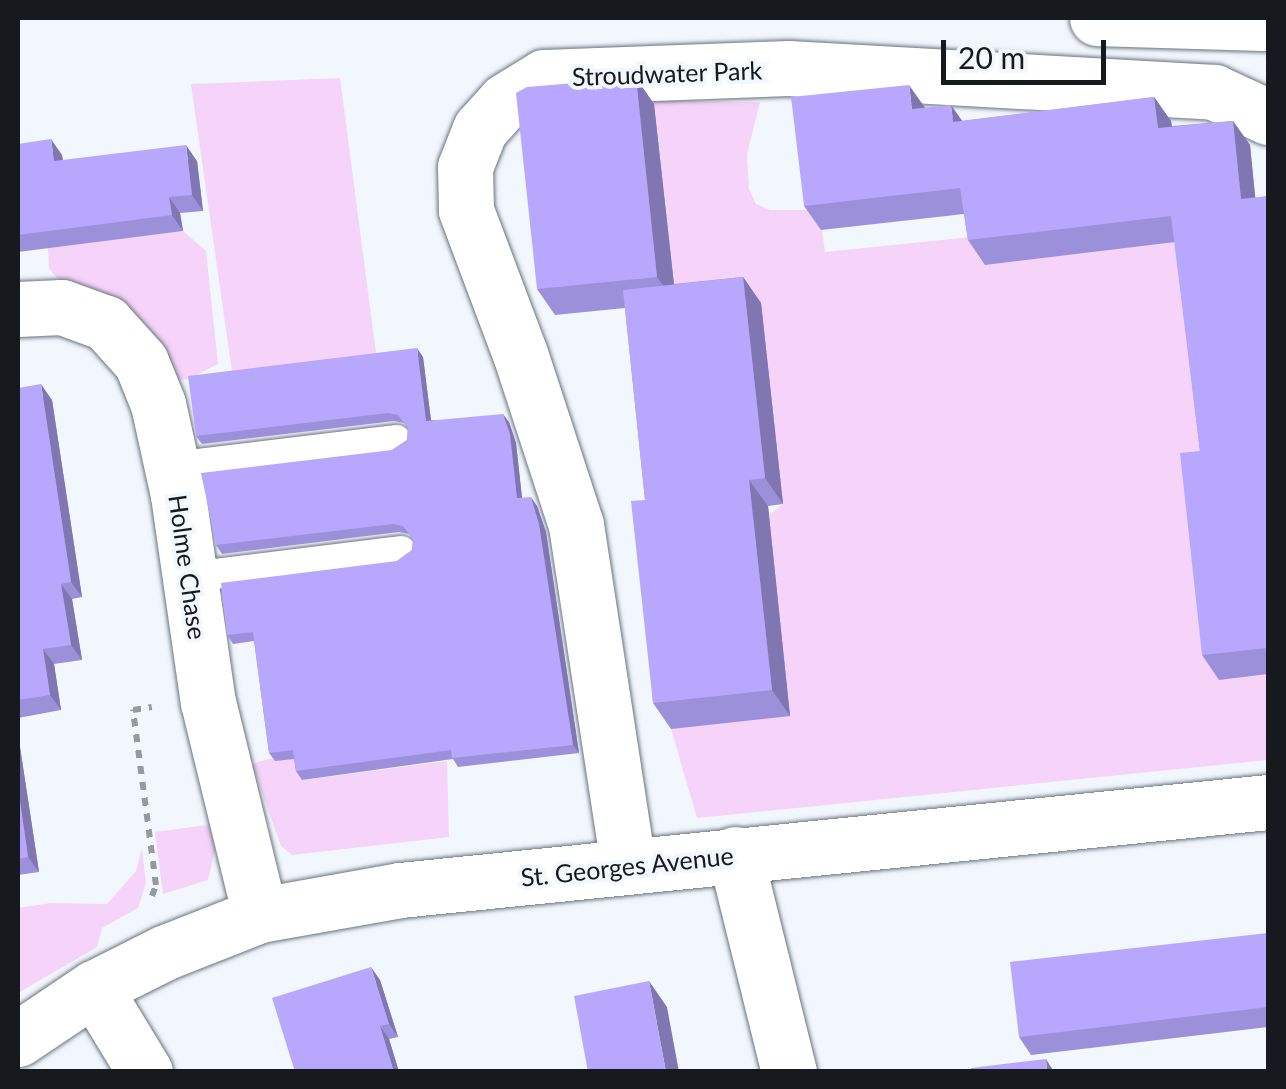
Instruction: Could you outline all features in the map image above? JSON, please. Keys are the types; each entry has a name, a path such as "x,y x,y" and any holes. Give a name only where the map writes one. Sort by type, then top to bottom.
{"street":[{"path":"1098,18 1268,23"},
{"name":"Stroudwater Park","path":"628,866 576,525 520,354 466,210 465,167 480,129 505,100 544,78 788,68 984,82 1198,90 1214,92 1268,117"},
{"name":"Holme Chase","path":"18,308 62,308 106,322 142,362 158,404 172,467 208,702 260,915"},
{"name":"St. Georges Avenue","path":"18,1038 94,988 166,952 260,915 400,890 1268,802"},
{"path":"735,854 789,1072"},
{"path":"94,988 144,1072"}],"lane":[{"path":"172,467 396,440"},
{"path":"190,577 401,551"}],"shaded area":[{"path":"340,78 376,353 232,372 191,84"},
{"path":"654,101 760,102 747,154 749,189 756,204 770,210 819,210 825,252 981,236 985,265 1187,240 1219,679 1268,674 1268,760 697,818 671,729 769,515 783,504 676,303"},
{"path":"183,231 206,251 218,364 188,379 168,381 65,287 49,269 48,247"},
{"path":"268,759 299,759 303,780 447,761 449,837 292,855 281,846 252,764"},
{"path":"214,824 217,842 208,880 163,894 155,832"},
{"path":"142,848 146,883 138,908 102,928 97,947 18,993 18,908 51,903 107,904 136,871"}],"building":[{"path":"636,78 657,277 537,289 516,93 527,87"},
{"path":"909,85 912,109 951,105 953,122 1154,97 1158,128 1233,121 1241,199 1268,196 1268,648 1202,655 1180,453 1200,451 1171,216 968,240 960,188 804,206 791,97"},
{"path":"51,139 54,161 186,145 192,195 169,197 172,215 18,235 18,144"},
{"path":"743,277 765,478 749,480 772,690 653,703 631,501 645,500 623,290"},
{"path":"417,348 426,421 503,414 510,434 517,498 531,497 539,524 573,745 452,758 451,750 296,771 293,750 269,753 253,632 227,635 221,583 397,561 412,550 413,539 403,526 393,524 216,545 201,473 392,450 407,440 408,428 398,415 388,413 196,436 188,376"},
{"path":"41,384 71,582 61,584 71,645 43,649 50,695 18,700 18,388"},
{"path":"18,787 28,857 18,859"},
{"path":"1268,933 1268,1007 1019,1037 1010,962"},
{"path":"371,967 389,1024 380,1026 394,1072 295,1072 272,998"},
{"path":"649,981 666,1072 588,1072 574,996"},
{"path":"1046,1059 1047,1072 971,1072 971,1068"}]}
